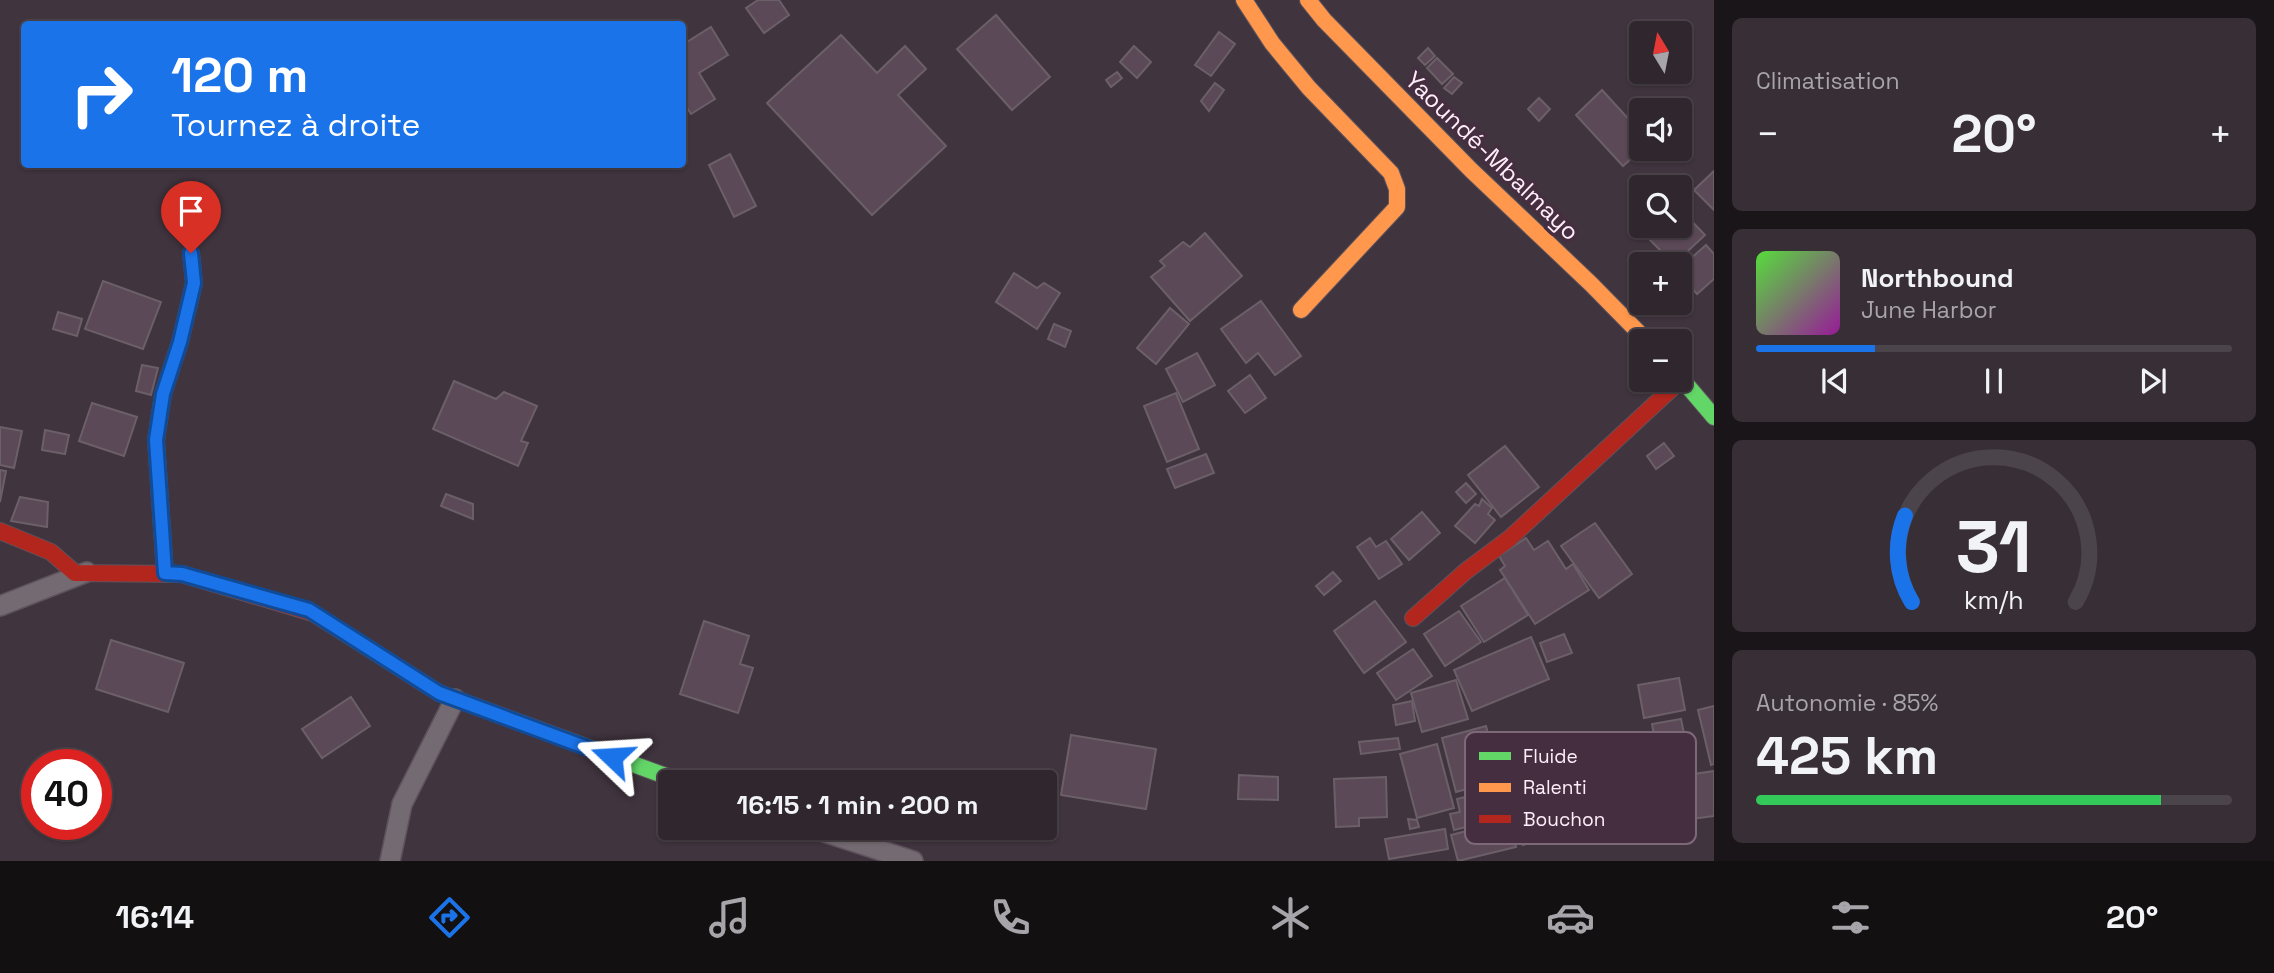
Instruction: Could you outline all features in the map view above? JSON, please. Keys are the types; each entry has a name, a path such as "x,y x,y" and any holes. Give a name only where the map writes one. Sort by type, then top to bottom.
{"main road":[{"path":"1244,0 1272,43 1309,88 1391,173 1397,189 1397,208 1301,310"},
{"name":"Yaoundé-Mbalmayo","path":"1308,0 1324,20 1471,170 1635,329"},
{"path":"165,573 156,440 163,394 180,342 194,283 191,253"},
{"path":"1692,391 1714,417"},
{"path":"1413,618 1466,571 1510,538 1666,392"},
{"path":"0,531 51,552 75,573 182,574 309,610 439,693 658,773"}],"street":[{"path":"0,606 88,572"},
{"path":"390,861 402,804 455,699"},
{"path":"849,840 913,861"}],"building":[{"path":"758,0 779,0 789,15 764,33 746,8"},
{"path":"996,15 1050,77 1012,110 957,49"},
{"path":"711,27 728,55 699,73 715,99 691,114 686,106 686,43"},
{"path":"1219,32 1235,44 1211,76 1195,65"},
{"path":"841,35 877,73 905,46 926,69 898,95 946,146 872,215 767,103"},
{"path":"1134,46 1151,62 1137,78 1120,62"},
{"path":"1428,48 1435,56 1425,65 1418,58"},
{"path":"1437,58 1453,74 1442,84 1427,68"},
{"path":"1117,72 1122,78 1111,87 1106,80"},
{"path":"1454,77 1462,83 1452,94 1444,88"},
{"path":"1215,83 1224,90 1209,111 1201,101"},
{"path":"1602,90 1629,120 1629,161 1623,166 1576,115"},
{"path":"1539,98 1550,109 1539,121 1528,109"},
{"path":"730,154 756,206 734,217 709,165"},
{"path":"1714,171 1714,210 1694,190"},
{"path":"1692,221 1705,235 1687,252 1662,252 1648,238 1692,238"},
{"path":"1205,233 1242,276 1190,321 1151,277 1165,266 1160,261 1183,242 1190,247"},
{"path":"1706,245 1714,254 1714,279 1697,294 1692,288 1692,257"},
{"path":"1014,273 1037,288 1044,283 1060,293 1037,329 996,302"},
{"path":"103,281 161,302 143,349 85,329"},
{"path":"1261,301 1301,356 1275,375 1258,353 1246,363 1221,329"},
{"path":"1170,308 1189,324 1156,364 1137,348"},
{"path":"58,312 82,319 77,336 53,329"},
{"path":"1054,324 1071,331 1065,347 1048,339"},
{"path":"1197,353 1215,385 1183,402 1166,369"},
{"path":"142,365 158,368 151,395 136,391"},
{"path":"1250,375 1266,398 1245,413 1228,391"},
{"path":"454,381 496,399 504,392 537,406 521,441 528,443 518,466 433,429"},
{"path":"1176,393 1199,449 1167,462 1144,406"},
{"path":"92,403 137,417 124,456 79,441"},
{"path":"0,427 22,431 14,468 0,465"},
{"path":"45,430 69,435 65,454 42,450"},
{"path":"1664,443 1674,456 1656,469 1647,456"},
{"path":"1505,446 1539,487 1501,517 1468,475"},
{"path":"1206,454 1214,473 1175,488 1167,469"},
{"path":"0,470 6,471 0,502"},
{"path":"1466,483 1476,494 1466,503 1456,492"},
{"path":"446,494 473,504 473,519 441,506"},
{"path":"20,497 48,502 47,527 11,521"},
{"path":"1482,499 1492,508 1488,514 1495,520 1475,543 1455,526 1475,504 1479,506"},
{"path":"1422,512 1440,533 1409,560 1391,539"},
{"path":"1595,523 1632,574 1599,598 1561,546"},
{"path":"1370,538 1376,547 1386,541 1402,564 1379,579 1357,547"},
{"path":"1526,538 1534,550 1548,541 1566,569 1573,564 1589,590 1535,624 1500,570 1505,566 1499,556"},
{"path":"1333,572 1341,581 1324,595 1316,586"},
{"path":"1505,578 1528,615 1484,642 1461,606"},
{"path":"1375,601 1406,642 1364,673 1334,631"},
{"path":"1459,611 1481,642 1445,666 1424,634"},
{"path":"704,621 749,636 740,664 753,668 738,713 680,694"},
{"path":"1564,634 1572,653 1547,662 1540,643"},
{"path":"1531,637 1549,679 1472,711 1454,670"},
{"path":"111,640 184,663 168,712 96,689"},
{"path":"1413,649 1432,676 1396,700 1377,673"},
{"path":"1679,678 1685,710 1644,718 1638,685"},
{"path":"1456,680 1468,719 1422,732 1411,693"},
{"path":"351,697 370,726 322,758 302,729"},
{"path":"1412,701 1415,721 1396,725 1393,705"},
{"path":"1714,706 1714,764 1711,765 1698,710"},
{"path":"1681,719 1684,732 1653,732 1652,724"},
{"path":"1486,726 1488,732 1465,732 1465,790 1456,792 1442,738"},
{"path":"1071,735 1156,749 1146,809 1061,795"},
{"path":"1398,738 1400,749 1361,754 1359,742"},
{"path":"1437,744 1454,808 1417,818 1400,754"},
{"path":"1714,771 1714,816 1696,818 1696,774"},
{"path":"1239,775 1278,777 1278,800 1238,799"},
{"path":"1386,777 1387,817 1359,818 1359,826 1336,827 1334,779"},
{"path":"1465,797 1465,827 1454,830 1450,814 1460,812 1457,799"},
{"path":"1408,819 1417,820 1419,827 1410,829"},
{"path":"1445,829 1448,849 1389,859 1385,839"},
{"path":"1465,831 1465,844 1515,844 1516,847 1458,861 1451,835"}],"traffic: fast":[{"path":"1692,391 1714,417"},
{"path":"313,613 439,693 658,773"}],"traffic: slow":[{"path":"1244,0 1272,43 1309,88 1391,173 1397,189 1397,207 1301,310"},
{"path":"1308,0 1324,20 1471,170 1635,329"},
{"path":"165,573 156,440 163,394 180,342 194,283 191,253"}],"traffic: jam":[{"path":"1413,618 1466,571 1510,538 1668,392"},
{"path":"0,531 51,552 75,573 182,574 313,613"}],"route":[{"path":"191,253 194,283 180,342 163,394 156,440 165,573 182,574 309,610 439,693 612,757"}]}
